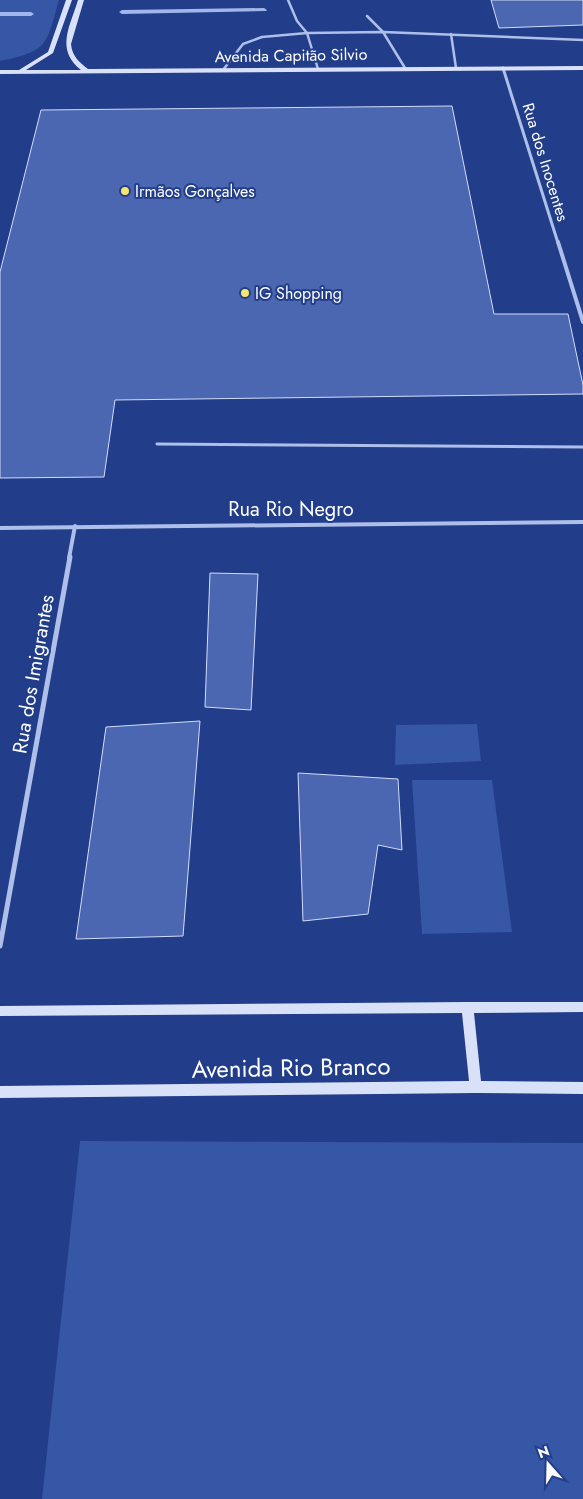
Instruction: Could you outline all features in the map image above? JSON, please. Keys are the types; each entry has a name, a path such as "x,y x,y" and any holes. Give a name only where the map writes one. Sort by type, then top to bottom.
{"main road":[{"path":"20,71 39,61 50,52 69,0"},
{"path":"81,0 68,44 68,51 71,58 87,70"},
{"name":"Avenida Capitão Silvio","path":"0,72 583,68"},
{"path":"467,1007 476,1087"},
{"path":"0,1011 583,1007"},
{"name":"Avenida Rio Branco","path":"0,1092 476,1087 583,1088"}],"street":[{"name":"Rua dos Inocentes","path":"503,68 583,322"},
{"name":"Rua Rio Negro","path":"0,528 583,522"},
{"name":"Rua dos Imigrantes","path":"0,946 75,526"}],"lane":[{"path":"288,0 297,21 307,33 318,69"},
{"path":"367,16 383,32 405,68"},
{"path":"223,70 243,44 262,37 307,33 383,32 583,40"},
{"path":"451,34 456,68"},
{"path":"157,444 583,447"}],"shaded area":[{"path":"0,0 59,0 48,36 43,44 28,54 0,61"},
{"path":"477,724 481,761 395,765 396,725"},
{"path":"412,780 492,780 512,932 422,934"},
{"path":"80,1141 583,1143 583,1499 42,1499"}],"building":[{"path":"491,0 583,0 583,25 499,28"},
{"name":"IG Shopping","path":"452,106 494,314 568,314 583,385 583,394 115,400 104,477 0,478 0,272 41,110"},
{"path":"210,573 258,574 251,710 205,707"},
{"path":"200,721 183,936 76,939 106,727"},
{"path":"298,773 398,779 402,850 378,845 368,914 303,921"}],"waterway":[{"path":"122,12 264,10"},
{"path":"0,14 31,14"}],"place":[{"name":"Irmãos Gonçalves","path":"125,191"},
{"name":"IG Shopping","path":"245,293"}]}
